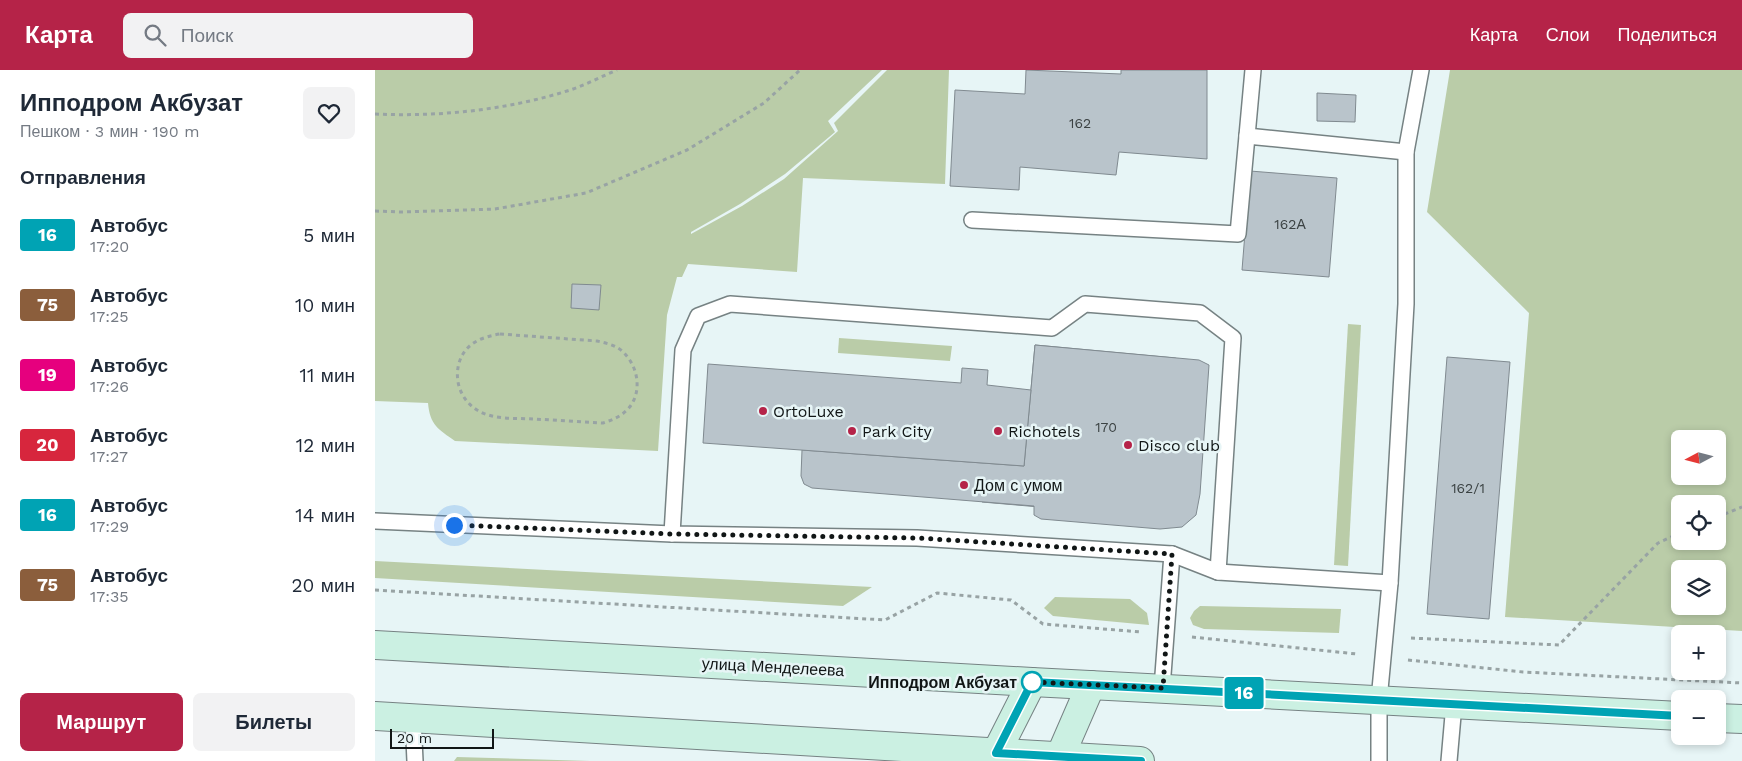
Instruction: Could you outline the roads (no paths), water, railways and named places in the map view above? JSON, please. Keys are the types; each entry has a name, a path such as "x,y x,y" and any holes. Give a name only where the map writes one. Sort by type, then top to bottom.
{"main road":[{"name":"улица Менделеева","path":"375,645 1671,716"},
{"path":"994,757 1032,682"},
{"path":"1059,759 1091,685"},
{"path":"375,716 871,744 994,757 1140,761"},
{"path":"1726,718 1742,719"}],"lane":[{"path":"972,220 1237,234 1253,70"},
{"path":"1379,761 1379,700 1390,583 1406,304 1406,152 1421,70"},
{"path":"1247,136 1406,152"},
{"path":"672,534 683,350 698,316 730,304 1052,328 1085,304 1200,313 1233,338 1218,572"},
{"path":"375,522 672,534 917,538 1172,554 1218,572 1390,583"},
{"path":"1163,688 1172,554"},
{"path":"1449,761 1454,704"},
{"path":"413,718 415,761"}],"place":[{"name":"OrtoLuxe","path":"763,411"},
{"name":"Park City","path":"852,431"},
{"name":"Richotels","path":"998,431"},
{"name":"Disco club","path":"1128,445"},
{"name":"Дом с умом","path":"964,485"},
{"name":"Ипподром Акбузат","path":"1032,682"}]}
